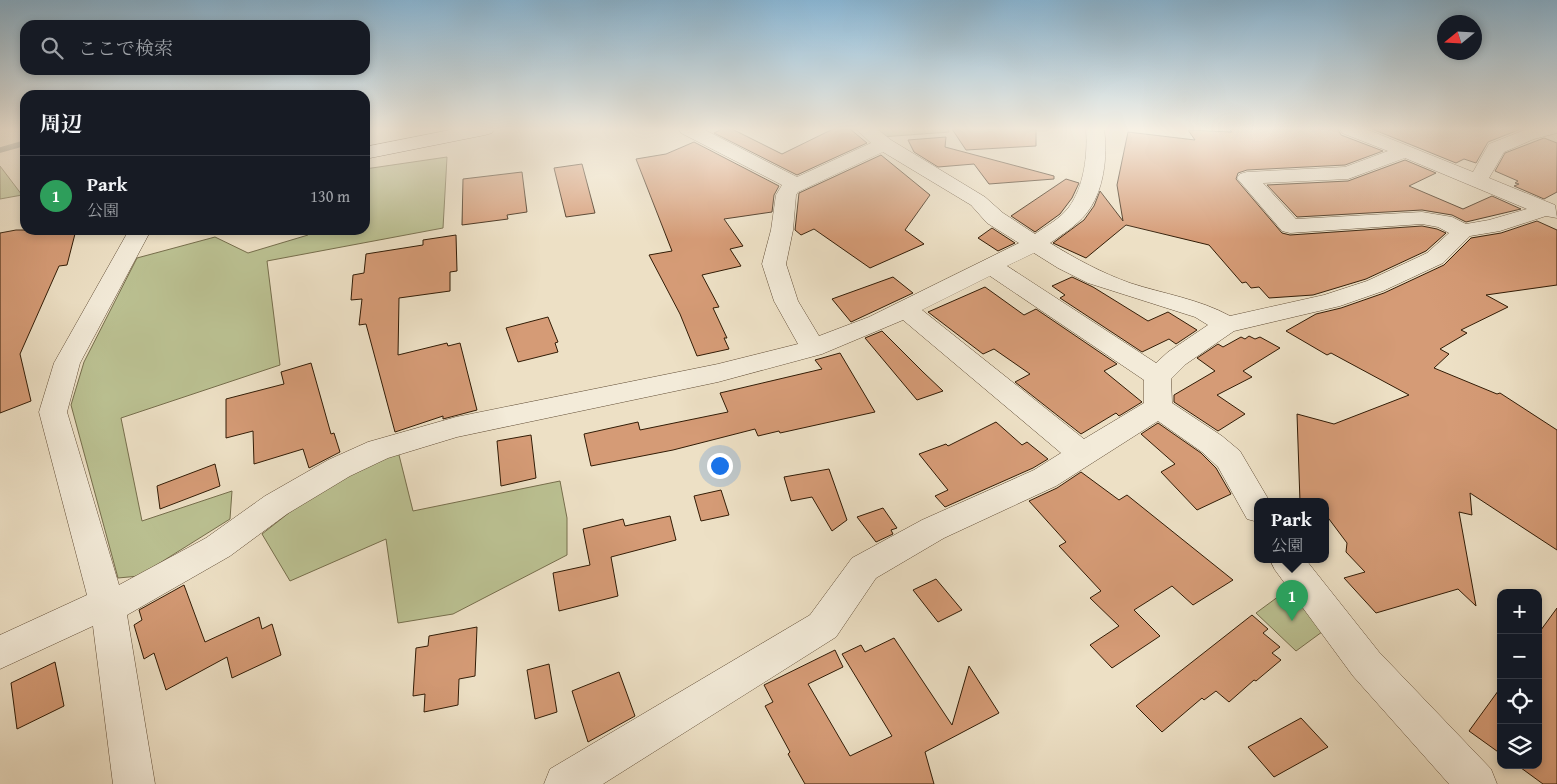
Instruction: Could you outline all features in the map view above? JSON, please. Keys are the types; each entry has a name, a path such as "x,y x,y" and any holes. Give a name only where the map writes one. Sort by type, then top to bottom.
{"street":[{"path":"759,166 796,185"},
{"path":"813,348 786,301 774,264 782,230 786,195 790,188 838,166"},
{"path":"920,166 978,201 995,218 1066,263 1096,278 1204,312 1226,325"},
{"path":"0,652 107,605 218,547 276,505 339,468 378,450 456,427 718,373 813,348 878,323 1036,243 1065,223 1078,210 1090,187 1094,166"},
{"path":"1368,166 1348,173 1247,178 1290,226 1422,218 1444,222 1463,231"},
{"path":"1440,166 1552,212"},
{"path":"1478,180 1486,166"},
{"path":"565,784 823,626 864,568 933,529 1045,478 1082,454 1158,392 1177,358 1226,325 1331,301 1375,286 1435,258 1463,231 1552,212"},
{"path":"134,784 107,605 53,412 68,363 137,235"},
{"path":"991,266 1158,392 1229,459 1254,503"},
{"path":"905,310 1082,454"},
{"path":"1289,563 1366,664 1476,784"}],"green space":[{"path":"0,166 20,192 20,195 0,199"},
{"path":"388,166 447,166 443,228 267,261 280,365 121,418 142,521 232,491 230,519 139,576 118,578 71,405 84,362 137,258 215,237 248,253 308,235 370,235 370,168"},
{"path":"398,451 413,511 560,481 567,518 567,555 453,614 398,623 386,539 290,581 262,534 318,490"},
{"path":"1294,585 1326,629 1296,651 1256,613"}],"building":[{"path":"582,166 595,213 566,217 554,168"},
{"path":"639,166 740,166 779,186 774,195 772,212 724,219 743,246 730,249 741,266 702,275 719,307 713,308 727,338 724,338 729,349 697,356 680,314 649,255 672,251"},
{"path":"778,166 818,166 797,175"},
{"path":"858,166 894,166 930,195 905,230 924,244 870,268 814,229 801,235 795,230 799,193"},
{"path":"975,166 1015,166 1054,176 1054,179 989,184"},
{"path":"1121,166 1334,166 1247,170 1238,173 1236,179 1282,233 1290,235 1422,226 1446,233 1426,251 1366,279 1313,295 1269,298 1259,287 1251,288 1246,282 1242,283 1209,245 1126,225 1086,258 1053,243 1084,220 1094,206 1100,191 1123,221 1117,185"},
{"path":"1390,166 1418,166 1436,173 1409,186 1463,209 1492,196 1521,209 1466,222 1452,215 1422,210 1297,217 1267,185 1348,181"},
{"path":"1498,166 1557,166 1557,192 1544,199 1514,186 1519,184 1515,183 1518,181 1495,171"},
{"path":"522,172 527,212 507,215 508,219 462,225 463,179"},
{"path":"1066,179 1079,183 1072,198 1060,214 1035,232 1011,216"},
{"path":"1537,221 1557,230 1557,285 1486,295 1508,307 1461,330 1467,333 1440,349 1449,354 1434,368 1497,394 1500,393 1557,430 1557,550 1470,493 1472,515 1459,512 1476,606 1458,589 1376,613 1344,578 1365,572 1346,552 1347,543 1329,519 1329,498 1300,498 1297,414 1334,424 1409,395 1331,353 1327,355 1286,331 1316,314 1341,308 1384,293 1444,265 1471,238 1501,233"},
{"path":"992,228 1015,243 998,251 978,238"},
{"path":"20,230 20,235 75,235 67,265 59,266 20,354 31,401 0,413 0,233"},
{"path":"456,235 457,271 450,272 450,291 399,298 398,355 447,343 448,346 460,343 477,410 443,419 443,416 395,432 366,324 359,325 362,299 351,300 353,275 364,273 366,254 423,245 423,240"},
{"path":"893,277 913,293 851,322 832,299"},
{"path":"1072,277 1093,287 1148,321 1168,312 1197,330 1176,344 1169,339 1142,352 1060,298 1065,295 1052,286"},
{"path":"985,287 1024,315 1036,309 1117,364 1104,371 1142,402 1119,416 1116,413 1081,434 1015,382 1030,374 994,349 983,354 928,312"},
{"path":"548,317 558,342 555,343 558,352 518,362 506,328"},
{"path":"882,331 943,391 917,400 865,338"},
{"path":"1249,336 1255,339 1260,337 1280,348 1243,371 1252,377 1217,395 1245,414 1218,431 1174,402 1174,395 1215,371 1197,358 1218,344 1223,347 1241,337 1245,339"},
{"path":"840,353 875,412 780,433 779,431 758,436 755,429 673,450 591,466 584,434 638,422 640,430 728,412 720,393 822,369 815,360"},
{"path":"311,363 331,434 334,433 340,452 309,468 303,449 254,464 253,431 226,438 226,399 284,384 281,372"},
{"path":"996,422 1022,445 1027,442 1048,459 1033,468 945,507 935,496 948,490 919,454 946,444 948,446"},
{"path":"1158,423 1201,453 1216,468 1231,494 1197,510 1161,472 1175,464 1141,434"},
{"path":"531,435 536,478 501,486 497,441"},
{"path":"215,464 220,486 160,509 157,486"},
{"path":"829,469 847,520 832,531 812,497 791,501 784,477"},
{"path":"1081,472 1119,500 1127,495 1233,580 1193,605 1172,586 1134,610 1160,636 1112,668 1090,645 1119,626 1090,598 1101,591 1059,546 1066,542 1029,501 1057,488"},
{"path":"721,490 729,515 701,521 694,496"},
{"path":"883,508 897,528 891,530 893,534 876,542 857,517"},
{"path":"670,516 676,540 611,557 618,596 559,611 553,573 590,565 583,529 623,519 625,526"},
{"path":"936,579 962,610 938,622 913,590"},
{"path":"184,585 205,642 259,617 262,629 272,624 281,655 232,678 227,657 166,690 154,653 144,659 134,625 142,620 139,610"},
{"path":"1557,608 1557,784 1543,784 1522,769 1542,769 1542,629"},
{"path":"1252,615 1268,629 1263,633 1280,647 1272,653 1281,660 1229,702 1216,691 1204,700 1202,698 1162,732 1136,706"},
{"path":"477,627 475,676 459,679 458,705 424,712 425,694 413,696 416,648 428,646 429,636"},
{"path":"894,638 952,725 969,666 999,713 925,752 934,784 805,784 765,706 773,702 764,685 835,650 843,667 808,684 850,756 892,736 842,654 861,645 865,652"},
{"path":"55,662 64,706 17,729 11,683"},
{"path":"549,664 557,712 535,719 527,670"},
{"path":"619,672 635,716 588,742 572,691"},
{"path":"1497,692 1497,751 1469,731"},
{"path":"1301,718 1328,747 1274,777 1248,747"}],"place":[{"name":"Park","path":"1292,621"}]}
